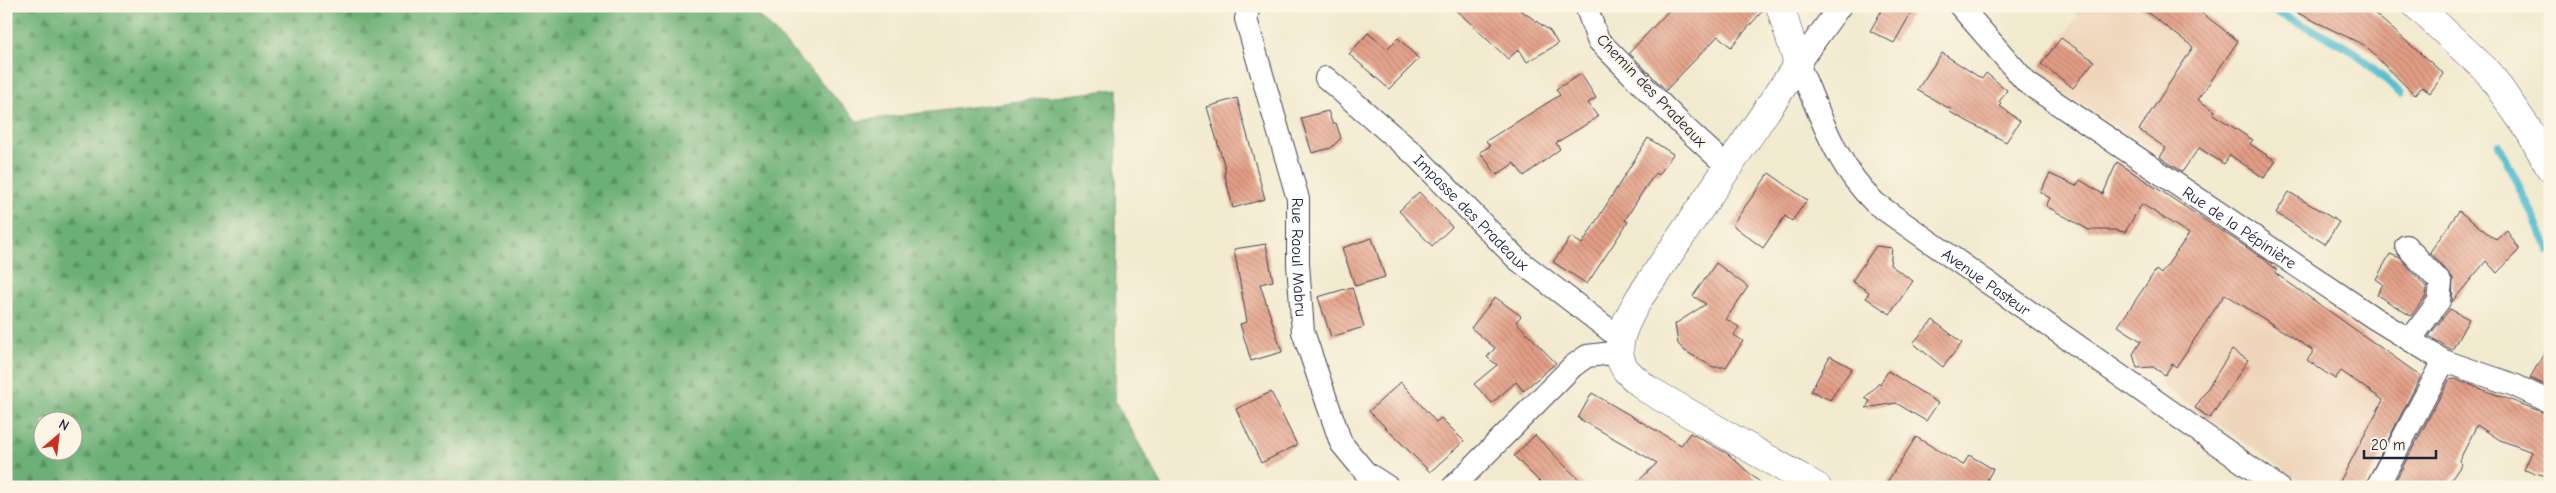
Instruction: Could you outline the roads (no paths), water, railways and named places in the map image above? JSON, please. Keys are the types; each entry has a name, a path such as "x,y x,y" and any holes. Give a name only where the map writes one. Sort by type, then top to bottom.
{"main road":[{"name":"Avenue Pasteur","path":"1780,6 1798,64"},
{"path":"2417,6 2490,73 2530,132 2550,168"},
{"path":"1798,64 1640,297 1628,319 1621,346 1625,369 1647,389 1817,487"}],"street":[{"name":"Rue Raoul Mabru","path":"1249,6 1246,19 1298,199 1298,264 1303,332 1342,442 1365,472 1388,487"},
{"name":"Chemin des Pradeaux","path":"1586,6 1598,40 1681,124 1729,168"},
{"path":"1798,64 1840,6"},
{"name":"Rue de la Pépinière","path":"1968,10 2027,83 2374,318 2444,361 2514,385 2550,402"},
{"name":"Avenue Pasteur","path":"1798,64 1836,153 1855,183 1875,203 2278,487"},
{"name":"Impasse des Pradeaux","path":"1326,78 1415,155 1517,258 1621,346"},
{"path":"2406,246 2441,283 2439,301 2410,340"},
{"path":"1453,487 1573,366 1587,356 1621,346"},
{"path":"2377,487 2444,361"}],"waterway":[{"path":"2263,6 2326,36 2356,53 2401,94"},
{"path":"2499,145 2550,251"}]}
